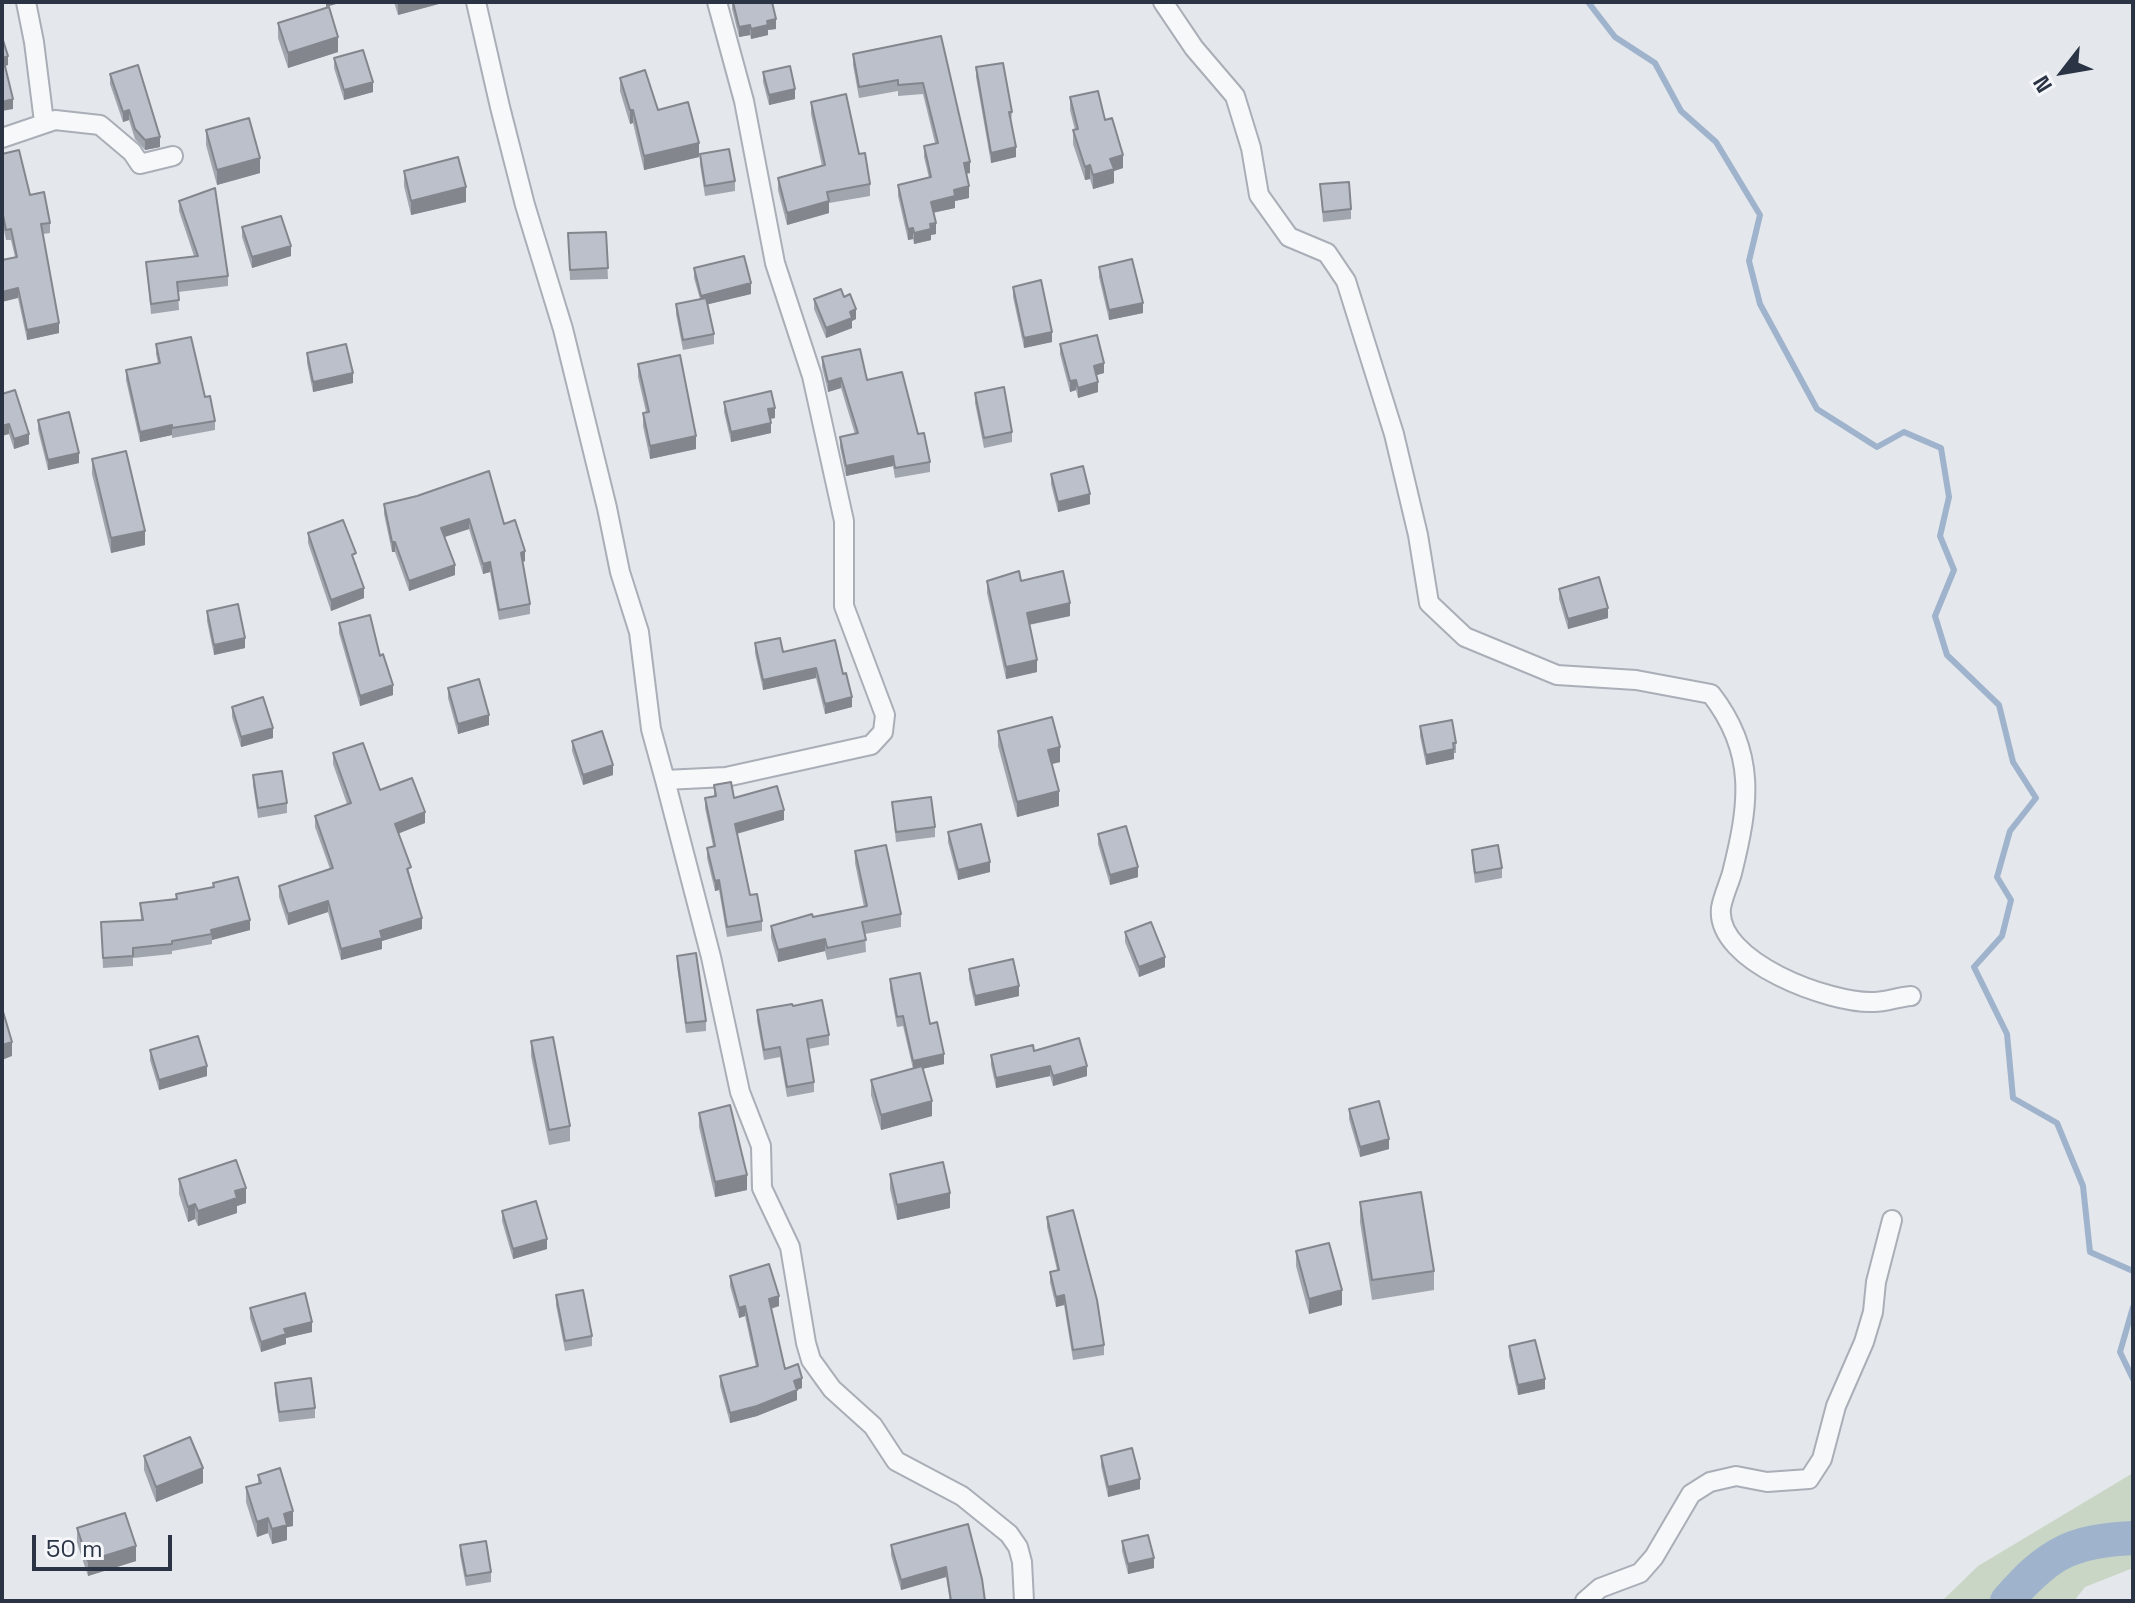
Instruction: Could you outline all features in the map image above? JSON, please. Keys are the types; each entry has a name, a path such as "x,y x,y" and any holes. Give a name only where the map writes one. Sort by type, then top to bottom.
{"street":[{"path":"26,2 44,122"},
{"path":"476,2 525,205 563,329 620,572 639,632 651,729 711,957 740,1092 761,1146 762,1188 790,1247 811,1360 832,1389 873,1426 896,1461 962,1496 1009,1534 1018,1547 1022,1562 1024,1601"},
{"path":"665,780 726,777 871,745 883,732 885,715 844,606 844,521 812,376 775,263 744,101 717,2"},
{"path":"1163,2 1194,48 1235,96 1251,148 1259,195 1289,237 1327,253 1346,281 1394,434 1418,535 1429,603 1465,637 1557,675 1636,680 1711,694 1728,717 1742,752 1747,807 1721,910 1730,942 1754,962 1814,991 1873,1002 1911,996"},
{"path":"2,138 55,120 100,125 132,152 140,164 173,156"},
{"path":"1585,1601 1600,1588 1640,1573 1654,1557 1691,1494 1710,1482 1736,1476 1767,1482 1809,1479 1822,1459 1836,1406 1864,1342 1892,1220"}],"green space":[{"path":"2133,1473 2133,1568 2085,1587 2074,1601 1942,1601 1978,1566"}],"building":[{"path":"733,2 772,2 776,19 767,21 768,25 751,29 750,25 739,27"},
{"path":"329,7 338,37 288,53 278,23"},
{"path":"941,36 970,162 964,163 969,186 954,190 955,196 931,202 936,223 930,224 931,229 914,233 913,228 908,229 898,185 931,177 924,146 938,143 923,83 898,85 898,80 859,87 853,54"},
{"path":"2,37 8,56 3,58 13,99 2,102"},
{"path":"363,50 373,82 344,90 334,58"},
{"path":"1003,63 1016,147 991,153 976,67"},
{"path":"138,65 160,137 145,140 135,129 129,110 123,112 110,74"},
{"path":"790,66 795,89 769,95 763,72"},
{"path":"645,70 658,110 688,102 699,143 644,156 633,110 630,110 620,78"},
{"path":"1098,91 1105,120 1112,118 1123,155 1110,159 1114,169 1093,175 1090,165 1085,167 1073,130 1078,129 1070,97"},
{"path":"846,94 859,154 865,153 870,184 827,192 829,201 787,213 778,178 825,165 811,102"},
{"path":"249,118 260,158 217,170 206,130"},
{"path":"729,149 735,181 705,186 700,154"},
{"path":"19,150 30,195 44,192 50,223 41,224 59,323 27,330 18,288 2,292 2,260 17,257 11,229 6,230 2,210 2,154"},
{"path":"458,157 466,187 411,201 404,171"},
{"path":"1349,182 1351,209 1323,212 1320,184"},
{"path":"215,188 228,276 177,282 179,300 151,304 146,262 198,256 179,201"},
{"path":"281,216 291,246 252,257 242,227"},
{"path":"606,232 608,268 570,270 568,233"},
{"path":"744,256 751,283 701,296 694,268"},
{"path":"1132,259 1143,303 1109,310 1099,267"},
{"path":"1041,280 1052,332 1024,338 1013,287"},
{"path":"841,289 844,297 850,294 856,309 850,312 852,318 826,328 814,299"},
{"path":"706,298 714,334 683,340 676,304"},
{"path":"1097,335 1104,363 1094,366 1098,382 1078,388 1076,380 1070,381 1060,344"},
{"path":"191,337 205,397 210,396 215,421 140,432 126,370 160,363 156,344"},
{"path":"346,344 353,373 313,382 307,353"},
{"path":"860,349 867,380 902,372 918,434 924,433 930,462 895,468 893,456 846,466 840,437 858,433 841,378 828,382 822,357"},
{"path":"680,355 696,436 650,446 643,413 649,412 638,364"},
{"path":"1004,387 1012,432 984,438 975,393"},
{"path":"15,390 29,434 14,439 9,424 2,426 2,394"},
{"path":"771,391 775,408 768,409 771,423 731,432 724,402"},
{"path":"69,412 79,453 48,460 38,420"},
{"path":"126,451 145,531 111,538 92,459"},
{"path":"1083,466 1090,494 1058,502 1051,474"},
{"path":"489,471 504,524 515,520 525,551 521,553 530,604 499,610 490,562 483,564 469,519 441,528 455,565 409,581 395,542 392,542 384,504"},
{"path":"343,520 356,553 352,555 364,588 331,600 308,533"},
{"path":"1019,571 1021,581 1063,571 1070,603 1027,613 1037,660 1006,667 987,581"},
{"path":"1599,577 1608,608 1568,619 1559,589"},
{"path":"238,604 245,638 214,645 207,611"},
{"path":"370,615 380,656 383,654 393,685 360,696 339,623"},
{"path":"780,638 783,652 835,640 852,697 825,704 816,668 763,680 755,643"},
{"path":"479,679 489,715 458,724 448,688"},
{"path":"263,697 273,728 241,737 232,707"},
{"path":"1052,717 1060,747 1048,750 1059,791 1017,802 998,731"},
{"path":"1452,720 1456,743 1453,743 1454,749 1426,755 1420,726"},
{"path":"602,731 613,765 583,775 572,741"},
{"path":"363,743 380,790 412,778 425,812 395,824 411,867 407,869 422,918 380,931 382,938 341,949 328,901 288,914 279,886 333,868 315,816 351,803 333,753"},
{"path":"282,771 287,803 258,808 253,775"},
{"path":"731,782 734,798 777,786 784,810 735,824 750,895 757,894 762,921 727,927 719,880 715,881 707,848 715,846 705,798 716,796 714,785"},
{"path":"931,797 935,827 896,832 892,802"},
{"path":"981,824 990,862 958,870 948,832"},
{"path":"1126,826 1138,867 1110,875 1098,834"},
{"path":"886,845 901,914 862,922 866,940 827,948 825,939 778,950 771,926 812,914 813,917 867,906 855,851"},
{"path":"1498,845 1502,868 1475,873 1472,850"},
{"path":"238,877 250,920 211,930 212,934 172,941 172,944 133,948 133,956 103,958 101,922 143,920 140,903 177,899 176,894 214,887 213,883"},
{"path":"1151,922 1165,957 1139,967 1125,932"},
{"path":"696,953 706,1021 686,1023 677,956"},
{"path":"1013,959 1019,986 975,996 969,969"},
{"path":"920,973 930,1024 937,1022 944,1054 913,1061 903,1016 897,1017 890,979"},
{"path":"822,1000 829,1035 807,1039 814,1082 787,1087 780,1047 764,1050 757,1010"},
{"path":"2,1008 12,1042 2,1045"},
{"path":"198,1036 207,1066 159,1080 150,1050"},
{"path":"553,1037 570,1126 549,1130 531,1041"},
{"path":"1079,1038 1087,1066 1053,1076 1050,1066 996,1078 991,1055 1033,1045 1034,1051"},
{"path":"922,1066 932,1101 881,1115 871,1080"},
{"path":"1379,1101 1389,1139 1360,1147 1349,1109"},
{"path":"730,1105 747,1175 715,1182 699,1113"},
{"path":"236,1160 246,1188 235,1191 237,1198 198,1211 195,1204 188,1207 179,1179"},
{"path":"943,1162 950,1193 897,1205 890,1174"},
{"path":"1421,1192 1434,1271 1372,1280 1360,1202"},
{"path":"536,1201 547,1239 513,1249 502,1211"},
{"path":"1073,1210 1097,1300 1104,1345 1073,1350 1064,1295 1056,1297 1050,1272 1059,1270 1047,1217"},
{"path":"1329,1243 1342,1290 1309,1299 1296,1251"},
{"path":"769,1264 779,1296 769,1299 785,1369 798,1364 802,1378 794,1381 797,1390 730,1413 720,1376 758,1366 745,1306 739,1308 730,1276"},
{"path":"583,1290 592,1336 565,1341 556,1295"},
{"path":"305,1293 312,1322 284,1329 286,1334 261,1342 250,1308"},
{"path":"1535,1340 1545,1379 1518,1385 1509,1346"},
{"path":"311,1378 315,1408 279,1412 275,1383"},
{"path":"190,1437 203,1468 156,1487 144,1456"},
{"path":"1132,1448 1140,1479 1108,1487 1101,1456"},
{"path":"280,1468 293,1511 284,1514 287,1525 272,1529 268,1518 257,1522 246,1487 261,1483 258,1475"},
{"path":"125,1513 136,1546 88,1561 77,1528"},
{"path":"968,1524 985,1601 951,1601 946,1567 901,1580 891,1545"},
{"path":"1148,1535 1154,1558 1128,1564 1122,1541"},
{"path":"486,1541 491,1572 466,1576 460,1545"}],"waterway":[{"path":"1588,2 1615,37 1655,63 1681,111 1716,142 1760,215 1749,261 1760,304 1817,409 1877,447 1904,432 1941,448 1949,497 1940,536 1954,570 1935,616 1947,655 1999,705 2013,762 2036,798 2010,831 1997,877 2011,900 2002,936 1974,967 2007,1034 2013,1098 2057,1123 2083,1186 2090,1252 2133,1271"},
{"path":"2133,1307 2120,1352 2133,1379"},
{"path":"2007,1601 2035,1572 2062,1553 2092,1542 2133,1538"}]}
